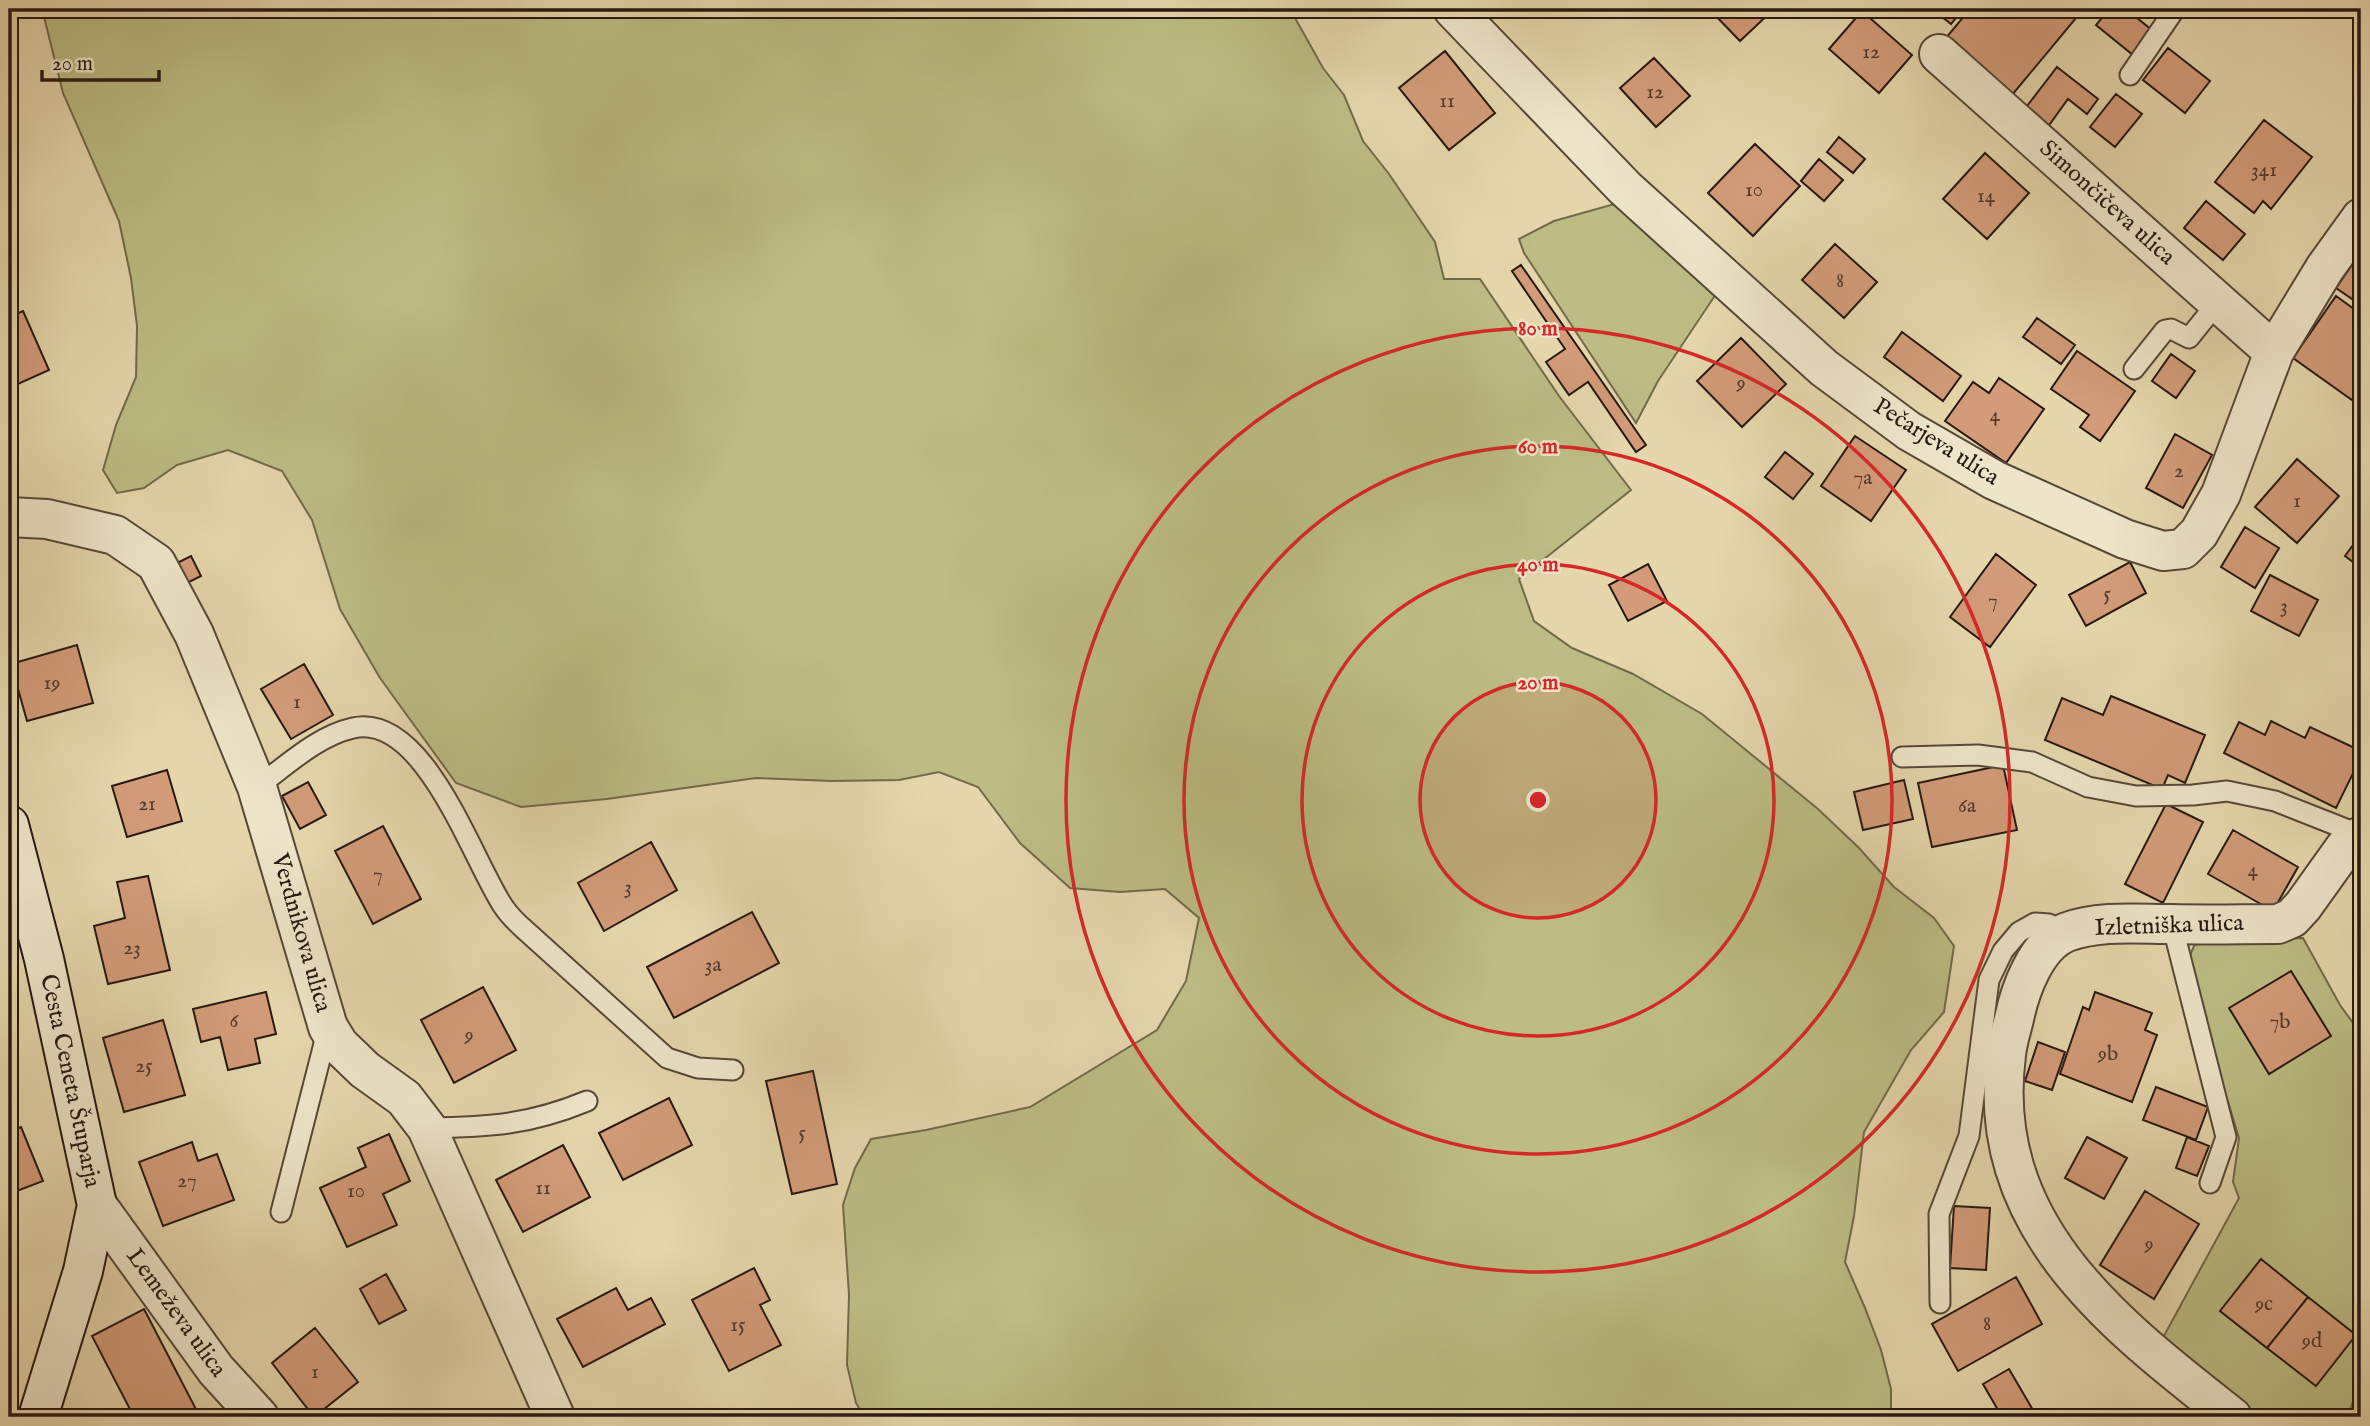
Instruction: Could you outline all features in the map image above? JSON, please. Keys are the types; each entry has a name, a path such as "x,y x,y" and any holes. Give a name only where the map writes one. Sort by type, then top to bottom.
{"street":[{"name":"Pečarjeva ulica","path":"1453,9 1625,188 1824,368 1909,431 1994,480 2125,538 2163,551 2183,549 2199,533 2221,494 2274,352 2325,268 2361,218"},
{"name":"Simončičeva ulica","path":"1939,54 2274,352"},
{"name":"Verdnikova ulica","path":"9,517 47,519 115,535 156,563 194,634 257,787 328,1027 339,1045 365,1070 404,1098 427,1128 555,1417"},
{"name":"Cesta Ceneta Štuparja","path":"9,825 44,960 97,1205 83,1271 38,1417"},
{"name":"Izletniška ulica","path":"2232,1417 2156,1357 2089,1294 2044,1236 2022,1187 2008,1139 2005,1104 2006,1056 2017,1003 2027,976 2042,952 2065,933 2131,923 2278,924 2292,918 2346,846 2361,836"},
{"name":"Lemeževa ulica","path":"97,1205 216,1370 258,1417"}],"lane":[{"path":"2130,75 2175,9"},
{"path":"2134,369 2165,330 2171,329 2189,338 2218,302"},
{"path":"257,787 328,737 353,728 373,726 409,746 440,787 504,909 667,1058 698,1068 733,1070"},
{"name":"Izletniška ulica","path":"1902,757 1978,755 2032,762 2088,787 2136,796 2193,795 2227,791 2275,801 2361,836"},
{"path":"1940,1303 1939,1214 1969,1136 1989,980 2003,951 2019,932 2035,923 2049,924 2065,933"},
{"path":"2172,924 2226,1137 2210,1183"},
{"path":"281,1212 328,1027"},
{"path":"427,1128 484,1127 531,1121 587,1101"}],"green space":[{"path":"42,9 1290,9 1323,68 1344,95 1363,141 1435,242 1444,279 1480,279 1559,396 1631,490 1519,579 1534,621 1572,648 1633,674 1702,714 1818,809 1858,847 1894,887 1934,918 1954,946 1944,1012 1911,1050 1864,1132 1854,1216 1845,1262 1881,1350 1891,1389 1891,1411 1888,1417 864,1417 856,1403 847,1365 849,1295 843,1205 855,1168 871,1139 1030,1107 1157,1030 1186,981 1199,918 1165,889 1120,892 1070,888 1020,843 978,787 939,772 899,780 756,778 607,799 521,807 456,783 380,678 340,609 312,520 282,471 228,450 177,465 144,488 117,493 103,470 116,425 136,377 137,326 131,278 119,221 63,93"},
{"path":"1632,199 1722,285 1658,381 1636,423 1524,253 1519,239 1554,221"},
{"path":"2303,938 2340,1005 2361,1034 2361,1381 2347,1417 2252,1417 2159,1345 2239,1198 2233,1182 2239,1138 2193,988 2188,960 2194,946 2206,939"}],"building":[{"path":"1709,9 1774,9 1740,41"},
{"path":"1932,9 1963,9 1951,24"},
{"path":"1970,9 2078,9 2081,12 2012,95 1945,39"},
{"path":"2109,9 2126,9 2153,31 2133,55 2096,25"},
{"path":"1862,11 1912,55 1879,93 1829,49"},
{"path":"2168,48 2210,81 2185,113 2143,80"},
{"path":"1445,51 1495,113 1449,150 1399,88"},
{"path":"1654,58 1690,96 1656,127 1620,88"},
{"path":"2057,67 2098,99 2087,114 2068,99 2047,128 2024,110"},
{"path":"2116,94 2142,114 2115,147 2090,127"},
{"path":"2264,120 2312,157 2271,209 2263,201 2254,213 2215,182"},
{"path":"1839,137 1865,159 1853,173 1827,152"},
{"path":"1755,144 1800,186 1753,236 1708,193"},
{"path":"1985,153 2029,193 1987,239 1943,199"},
{"path":"1819,159 1843,180 1824,201 1801,181"},
{"path":"2206,201 2245,234 2223,260 2184,228"},
{"path":"1835,244 1877,282 1844,318 1802,280"},
{"path":"2361,252 2361,305 2336,288"},
{"path":"1521,265 1646,445 1636,452 1588,382 1569,395 1546,362 1565,349 1512,271"},
{"path":"2336,296 2361,314 2361,387 2352,400 2293,358"},
{"path":"23,311 49,370 9,388 9,317"},
{"path":"2037,318 2075,345 2061,364 2023,337"},
{"path":"1902,332 1961,376 1943,401 1884,357"},
{"path":"1741,338 1786,384 1742,427 1697,381"},
{"path":"2077,351 2135,391 2100,441 2080,427 2089,415 2051,389"},
{"path":"2171,354 2195,371 2176,398 2152,381"},
{"path":"1999,378 2044,409 2006,463 1945,421 1973,382 1989,393"},
{"path":"2175,434 2212,455 2183,508 2146,488"},
{"path":"1855,436 1906,470 1871,521 1821,486"},
{"path":"1785,452 1813,474 1793,499 1765,477"},
{"path":"2297,459 2339,496 2297,543 2255,507"},
{"path":"2245,527 2279,548 2255,588 2221,567"},
{"path":"2361,534 2361,568 2345,556"},
{"path":"1996,554 2036,585 1990,647 1950,617"},
{"path":"191,556 201,576 183,585 173,565"},
{"path":"2130,562 2146,593 2086,626 2069,595"},
{"path":"1648,564 1667,601 1628,621 1609,585"},
{"path":"2270,575 2318,600 2299,636 2251,611"},
{"path":"77,645 93,703 27,721 11,664"},
{"path":"304,664 333,715 291,739 261,689"},
{"path":"2111,696 2205,735 2185,783 2168,775 2162,789 2045,740 2062,698 2103,715"},
{"path":"2271,721 2305,738 2310,727 2361,751 2361,757 2336,808 2224,753 2239,722 2265,735"},
{"path":"2003,765 2017,830 1932,847 1918,783"},
{"path":"167,770 182,821 127,837 112,786"},
{"path":"1904,780 1913,819 1863,830 1854,792"},
{"path":"308,782 326,815 300,829 282,796"},
{"path":"2166,804 2203,822 2163,903 2125,884"},
{"path":"383,826 421,899 373,924 335,851"},
{"path":"2233,830 2298,867 2273,911 2208,874"},
{"path":"651,842 677,890 604,931 578,883"},
{"path":"148,876 170,970 108,984 94,926 125,918 117,882"},
{"path":"752,912 779,963 674,1018 647,967"},
{"path":"2291,971 2331,1036 2269,1074 2229,1008"},
{"path":"483,987 516,1050 454,1083 421,1020"},
{"path":"266,992 276,1034 255,1039 260,1063 228,1070 220,1037 201,1042 193,1009"},
{"path":"2095,992 2152,1013 2145,1030 2157,1035 2132,1102 2060,1074 2083,1007 2089,1010"},
{"path":"163,1020 185,1095 124,1112 103,1038"},
{"path":"2038,1042 2065,1052 2052,1090 2025,1081"},
{"path":"9,1057 17,1082 9,1085"},
{"path":"813,1071 837,1184 792,1194 766,1081"},
{"path":"2156,1087 2208,1107 2196,1140 2143,1120"},
{"path":"669,1098 692,1145 623,1180 599,1133"},
{"path":"21,1127 43,1181 9,1194 9,1132"},
{"path":"389,1134 410,1181 383,1194 397,1225 347,1247 320,1188 366,1167 358,1148"},
{"path":"2087,1137 2127,1158 2104,1199 2065,1178"},
{"path":"2187,1137 2209,1146 2197,1176 2176,1168"},
{"path":"192,1142 198,1161 217,1154 234,1200 163,1226 139,1162"},
{"path":"563,1145 590,1197 523,1232 496,1180"},
{"path":"2145,1191 2199,1224 2154,1299 2100,1265"},
{"path":"1954,1206 1990,1208 1986,1270 1950,1268"},
{"path":"2261,1259 2308,1297 2267,1348 2220,1311"},
{"path":"754,1268 770,1300 760,1305 781,1345 729,1371 692,1300"},
{"path":"386,1274 406,1310 379,1324 360,1289"},
{"path":"2016,1277 2042,1324 1958,1371 1932,1324"},
{"path":"616,1288 628,1310 651,1298 665,1324 583,1367 557,1319"},
{"path":"2308,1297 2356,1335 2316,1386 2267,1348"},
{"path":"144,1309 200,1417 134,1417 92,1336"},
{"path":"315,1328 358,1382 314,1417 272,1363"},
{"path":"2009,1369 2037,1417 2002,1417 1983,1384"}]}
